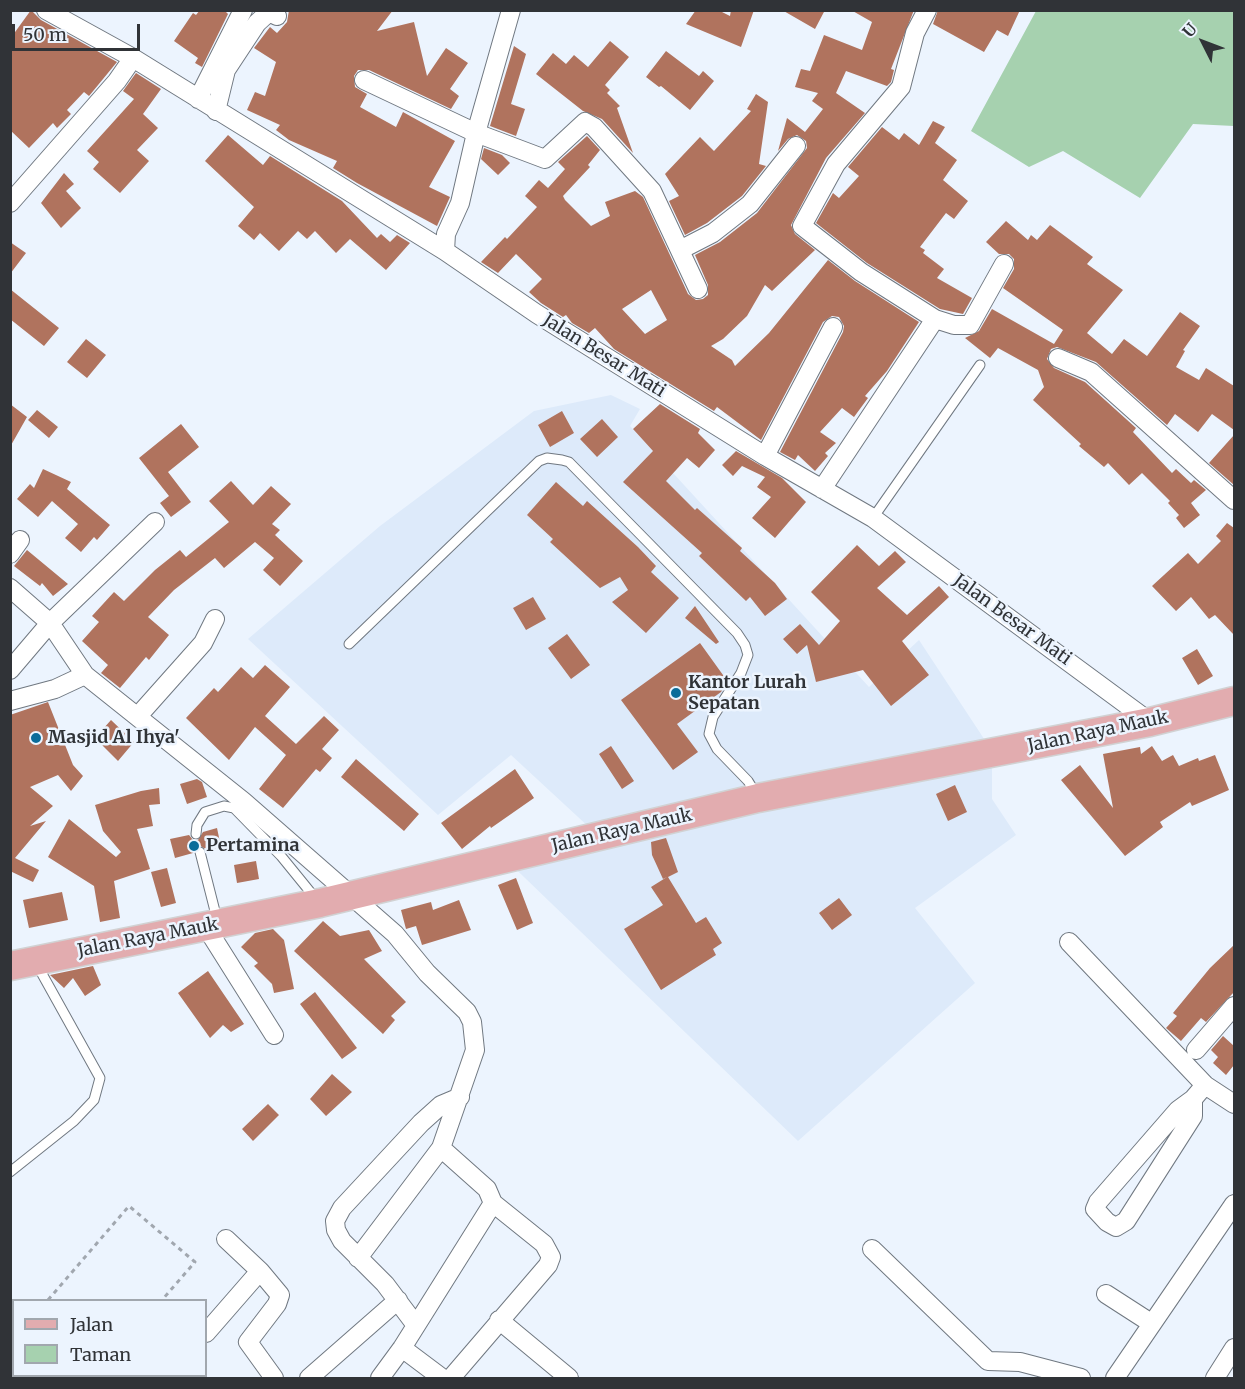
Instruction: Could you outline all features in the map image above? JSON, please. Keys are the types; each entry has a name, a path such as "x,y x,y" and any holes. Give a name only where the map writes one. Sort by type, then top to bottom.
{"main road":[{"name":"Jalan Raya Mauk","path":"23,964 320,903 758,798 1150,722 1234,701"}],"street":[{"name":"Jalan Besar Mati","path":"46,10 133,58 445,251 537,314 765,456 873,518 1150,722"},
{"path":"198,99 243,10"},
{"path":"445,251 447,234 460,203 476,133 511,10"},
{"path":"927,10 915,33 901,87 836,164 802,226 861,272 935,319 954,325 970,325 1004,264"},
{"path":"216,111 226,70 257,24 268,12 277,16"},
{"path":"10,203 117,81 133,58"},
{"path":"364,80 476,133 545,159 585,122 594,127 652,190 698,289"},
{"path":"680,250 713,233 750,204 796,146"},
{"path":"822,489 935,319"},
{"path":"765,456 833,327"},
{"path":"1058,358 1091,372 1234,500"},
{"path":"10,670 50,623 155,522"},
{"path":"10,588 50,623 85,675 243,801 350,894 405,943 427,973 467,1012 475,1030 475,1050 441,1148 358,1258"},
{"path":"138,716 203,643 215,619"},
{"path":"10,701 55,689 85,675"},
{"path":"212,925 274,1035"},
{"path":"1069,942 1205,1085 1234,1104"},
{"path":"1196,1050 1234,1006"},
{"path":"1192,1100 1193,1116 1126,1221 1116,1227 1107,1222 1095,1209 1098,1202 1178,1110 1192,1100 1205,1085"},
{"path":"415,1324 398,1300 337,1234 335,1221 421,1123 441,1105 459,1097"},
{"path":"441,1148 487,1189 493,1203 544,1244 551,1257 548,1265 451,1378"},
{"path":"380,1378 402,1348 493,1203"},
{"path":"1115,1378 1234,1204"},
{"path":"226,1239 260,1270 280,1295 280,1299 248,1342 274,1378"},
{"path":"872,1249 988,1361 1020,1362 1081,1378"},
{"path":"207,1332 260,1270"},
{"path":"1106,1294 1151,1323"},
{"path":"309,1378 398,1300"},
{"path":"499,1320 570,1378"},
{"path":"402,1348 442,1378"},
{"path":"1215,1378 1234,1348"}],"lane":[{"path":"873,518 980,365"},
{"path":"349,644 539,461 547,458 568,462 745,645 747,655 741,673 713,717 709,734 717,749 748,781 758,798"},
{"path":"196,834 200,819 206,812 224,806 234,808 281,856 320,903"},
{"path":"200,852 212,925"},
{"path":"10,1172 74,1121 94,1100 100,1078 23,964"}],"path":[{"path":"49,1299 129,1206 195,1262 163,1299"}],"shaded area":[{"path":"611,395 640,409 630,426 869,687 919,640 992,751 992,799 1016,835 915,908 975,983 798,1141 497,851 591,829 511,755 438,815 248,639 380,526 534,411"}],"green space":[{"path":"1036,11 1234,11 1234,126 1193,124 1140,198 1063,151 1029,167 971,131"}],"building":[{"path":"31,10 41,20 117,62 89,96 84,92 67,110 71,114 57,128 53,123 29,148 10,130 10,39"},
{"path":"200,10 224,10 228,14 202,67 195,63 198,58 174,41 193,13 196,15"},
{"path":"289,10 393,10 377,31 414,22 427,76 446,48 468,63 450,89 459,96 451,109 369,70 358,70 354,76 355,87 367,94 360,107 396,127 403,112 455,141 429,187 450,197 437,226 357,183 333,168 337,161 289,140 276,130 280,125 247,110 255,92 265,96 276,62 254,48 270,27 277,33 287,22"},
{"path":"696,10 718,10 730,16 731,10 754,10 741,47 686,24"},
{"path":"782,10 825,10 815,29"},
{"path":"851,10 914,10 891,69 894,70 891,82 887,86 846,71 836,93 865,113 826,158 791,225 795,234 815,250 772,291 765,285 747,316 723,339 711,346 732,360 735,366 769,333 828,260 855,281 919,322 887,371 865,396 868,398 854,417 842,408 820,432 836,443 825,453 828,456 815,471 798,455 795,460 780,452 843,332 844,326 839,317 832,316 823,322 761,440 717,407 714,411 614,349 595,328 589,333 572,323 566,315 563,317 541,303 529,292 542,279 516,254 498,273 481,262 505,237 507,239 537,207 525,196 539,180 548,188 565,169 558,162 587,136 600,150 588,165 590,167 563,196 565,200 591,226 610,216 605,202 635,191 643,197 688,294 696,300 703,299 708,295 708,285 695,255 720,242 757,213 807,148 806,141 797,135 788,139 778,151 787,118 805,132 823,109 812,101 818,93 795,87 801,69 810,71 824,35 862,50 872,22","holes":["651,290 667,320 645,334 622,309"]},
{"path":"938,10 1020,10 1008,36 997,30 984,52 933,24"},
{"path":"610,41 629,57 605,85 610,90 607,93 620,106 617,108 633,153 602,119 583,111 536,74 553,53 566,64 574,55 588,67"},
{"path":"514,46 526,54 511,104 525,109 516,136 490,126"},
{"path":"666,51 699,76 703,71 714,81 690,110 661,86 659,87 646,77"},
{"path":"136,73 161,89 143,114 158,128 137,150 149,161 120,193 93,169 99,162 87,151 134,99 123,91"},
{"path":"756,94 768,102 759,164 766,166 742,196 707,223 685,235 669,201 679,196 665,174 700,137 714,151 751,111 747,109"},
{"path":"933,121 945,127 935,143 957,160 943,180 968,201 954,219 946,213 920,247 925,250 923,253 944,269 937,278 972,298 963,314 940,309 867,263 816,223 833,193 839,198 859,176 848,167 882,127 899,140 904,133 919,145"},
{"path":"228,135 263,165 270,156 342,201 377,238 381,234 390,242 397,235 410,243 386,270 350,239 336,253 315,231 307,239 298,231 279,251 260,233 254,240 238,226 254,207 205,161"},
{"path":"484,148 502,155 510,163 498,175 481,159"},
{"path":"64,173 74,184 66,191 81,208 61,228 41,203"},
{"path":"1006,221 1028,240 1031,235 1037,240 1050,225 1093,257 1087,264 1123,290 1087,333 1112,354 1124,339 1147,356 1180,312 1200,326 1183,350 1185,351 1176,367 1199,380 1206,368 1234,386 1234,430 1212,414 1198,432 1175,414 1167,425 1096,362 1057,347 1051,349 1047,359 1054,368 1085,382 1136,428 1133,432 1172,473 1176,469 1191,483 1194,480 1206,490 1191,503 1200,515 1184,528 1176,518 1179,515 1168,503 1170,501 1142,473 1129,485 1108,463 1104,467 1079,446 1081,444 1033,400 1044,387 1038,370 998,348 990,358 965,338 979,331 992,309 1054,344 1063,330 1003,288 1014,269 1014,259 1009,254 999,254 986,242"},
{"path":"10,242 26,253 10,274"},
{"path":"10,289 59,328 44,346 10,319"},
{"path":"86,339 106,355 87,378 67,362"},
{"path":"10,404 27,417 10,447"},
{"path":"660,404 700,429 698,433 715,450 699,468 687,458 666,481 695,510 697,508 742,548 740,551 775,583 787,599 765,616 750,597 746,601 699,556 702,553 623,482 653,451 633,429"},
{"path":"37,410 58,427 49,438 28,420"},
{"path":"562,411 574,433 550,447 538,425"},
{"path":"602,419 618,437 597,457 580,439"},
{"path":"181,424 199,447 168,472 191,502 171,517 160,503 169,496 139,458"},
{"path":"1234,435 1234,485 1209,463"},
{"path":"736,451 782,478 806,502 775,538 752,518 771,497 757,487 765,477 742,466 733,476 722,465"},
{"path":"43,469 71,482 67,489 110,525 97,540 94,537 81,552 65,538 78,524 52,501 38,517 17,499 30,484 34,488"},
{"path":"231,481 253,505 271,486 291,504 272,524 280,530 275,535 303,561 280,586 263,570 274,558 255,542 224,568 215,558 174,590 148,617 169,635 149,660 146,657 120,688 101,673 108,665 82,641 99,622 92,616 114,592 124,601 155,570 180,550 186,557 229,522 209,501"},
{"path":"556,482 583,506 587,501 638,547 656,566 651,572 679,598 646,633 612,602 628,590 620,577 600,588 550,542 553,539 527,515"},
{"path":"1227,523 1234,528 1234,635 1215,615 1209,619 1191,597 1176,611 1152,586 1188,553 1198,564 1221,541 1216,536"},
{"path":"857,545 879,566 895,551 906,562 877,588 907,615 939,586 949,597 902,641 929,675 891,706 863,670 816,682 807,645 797,654 783,639 800,624 819,645 840,621 811,592"},
{"path":"27,550 68,584 53,596 42,583 40,586 14,566"},
{"path":"533,597 546,619 526,630 513,608"},
{"path":"695,606 719,642 716,644 685,618"},
{"path":"567,634 590,665 571,679 548,648"},
{"name":"Kantor Lurah Sepatan","path":"700,643 728,682 721,692 677,724 698,752 673,770 621,700"},
{"path":"1197,649 1213,676 1198,685 1182,658"},
{"path":"265,665 290,687 265,716 296,744 324,716 339,730 322,749 332,758 320,772 316,769 283,808 259,789 286,755 255,727 229,760 186,718 214,688 218,692 241,667 253,678"},
{"path":"48,702 73,765 83,776 71,791 58,775 30,787 53,806 30,826 46,821 15,858 39,870 33,882 10,871 10,715"},
{"path":"111,720 134,742 118,761 95,738"},
{"path":"611,746 634,781 622,789 599,754"},
{"path":"1152,746 1162,761 1173,755 1179,766 1198,758 1199,761 1215,755 1229,790 1192,806 1190,802 1160,822 1163,827 1125,856 1061,780 1080,765 1113,808 1103,754 1140,747 1141,754"},
{"path":"356,759 419,814 404,831 341,777"},
{"path":"515,769 534,798 491,828 490,826 462,849 441,823"},
{"path":"197,779 202,782 207,797 187,804 180,784"},
{"path":"955,785 967,812 948,821 936,794"},
{"path":"159,788 160,804 149,805 153,826 137,829 150,869 114,881 120,918 100,922 94,886 48,857 69,819 116,857 121,852 103,831 95,805"},
{"path":"217,828 221,847 207,850 199,845 193,853 175,858 170,839 189,835 193,840 198,840 203,832"},
{"path":"666,838 678,872 668,877 696,923 706,917 722,943 713,949 716,955 661,990 624,929 663,905 651,887 667,877 663,879 652,855 651,842"},
{"path":"256,861 259,879 237,883 234,865"},
{"path":"167,868 176,903 161,907 151,872"},
{"path":"516,878 533,923 517,930 498,885"},
{"path":"62,892 68,920 29,928 23,900"},
{"path":"839,898 852,915 832,930 819,913"},
{"path":"459,900 471,930 422,945 416,926 406,929 401,910 431,902 433,910"},
{"path":"323,921 340,936 369,930 382,951 364,959 406,1002 391,1016 395,1020 383,1034 294,951"},
{"path":"273,929 284,940 294,989 274,993 272,984 254,966 258,963 241,947 255,933"},
{"path":"1234,945 1234,992 1206,1022 1201,1018 1181,1041 1166,1028 1177,1016 1173,1013 1210,968"},
{"path":"93,966 101,985 85,996 73,978 64,988 50,975"},
{"path":"208,971 244,1024 231,1032 223,1025 210,1038 178,993"},
{"path":"315,992 357,1048 342,1059 300,1004"},
{"path":"1223,1036 1234,1046 1234,1065 1226,1075 1213,1063 1218,1057 1211,1050"},
{"path":"332,1074 352,1092 326,1116 310,1099"},
{"path":"268,1104 279,1115 253,1141 242,1129"}],"place":[{"name":"Kantor Lurah Sepatan","path":"676,693"},
{"name":"Masjid Al Ihya'","path":"36,738"},
{"name":"Pertamina","path":"194,846"}]}
